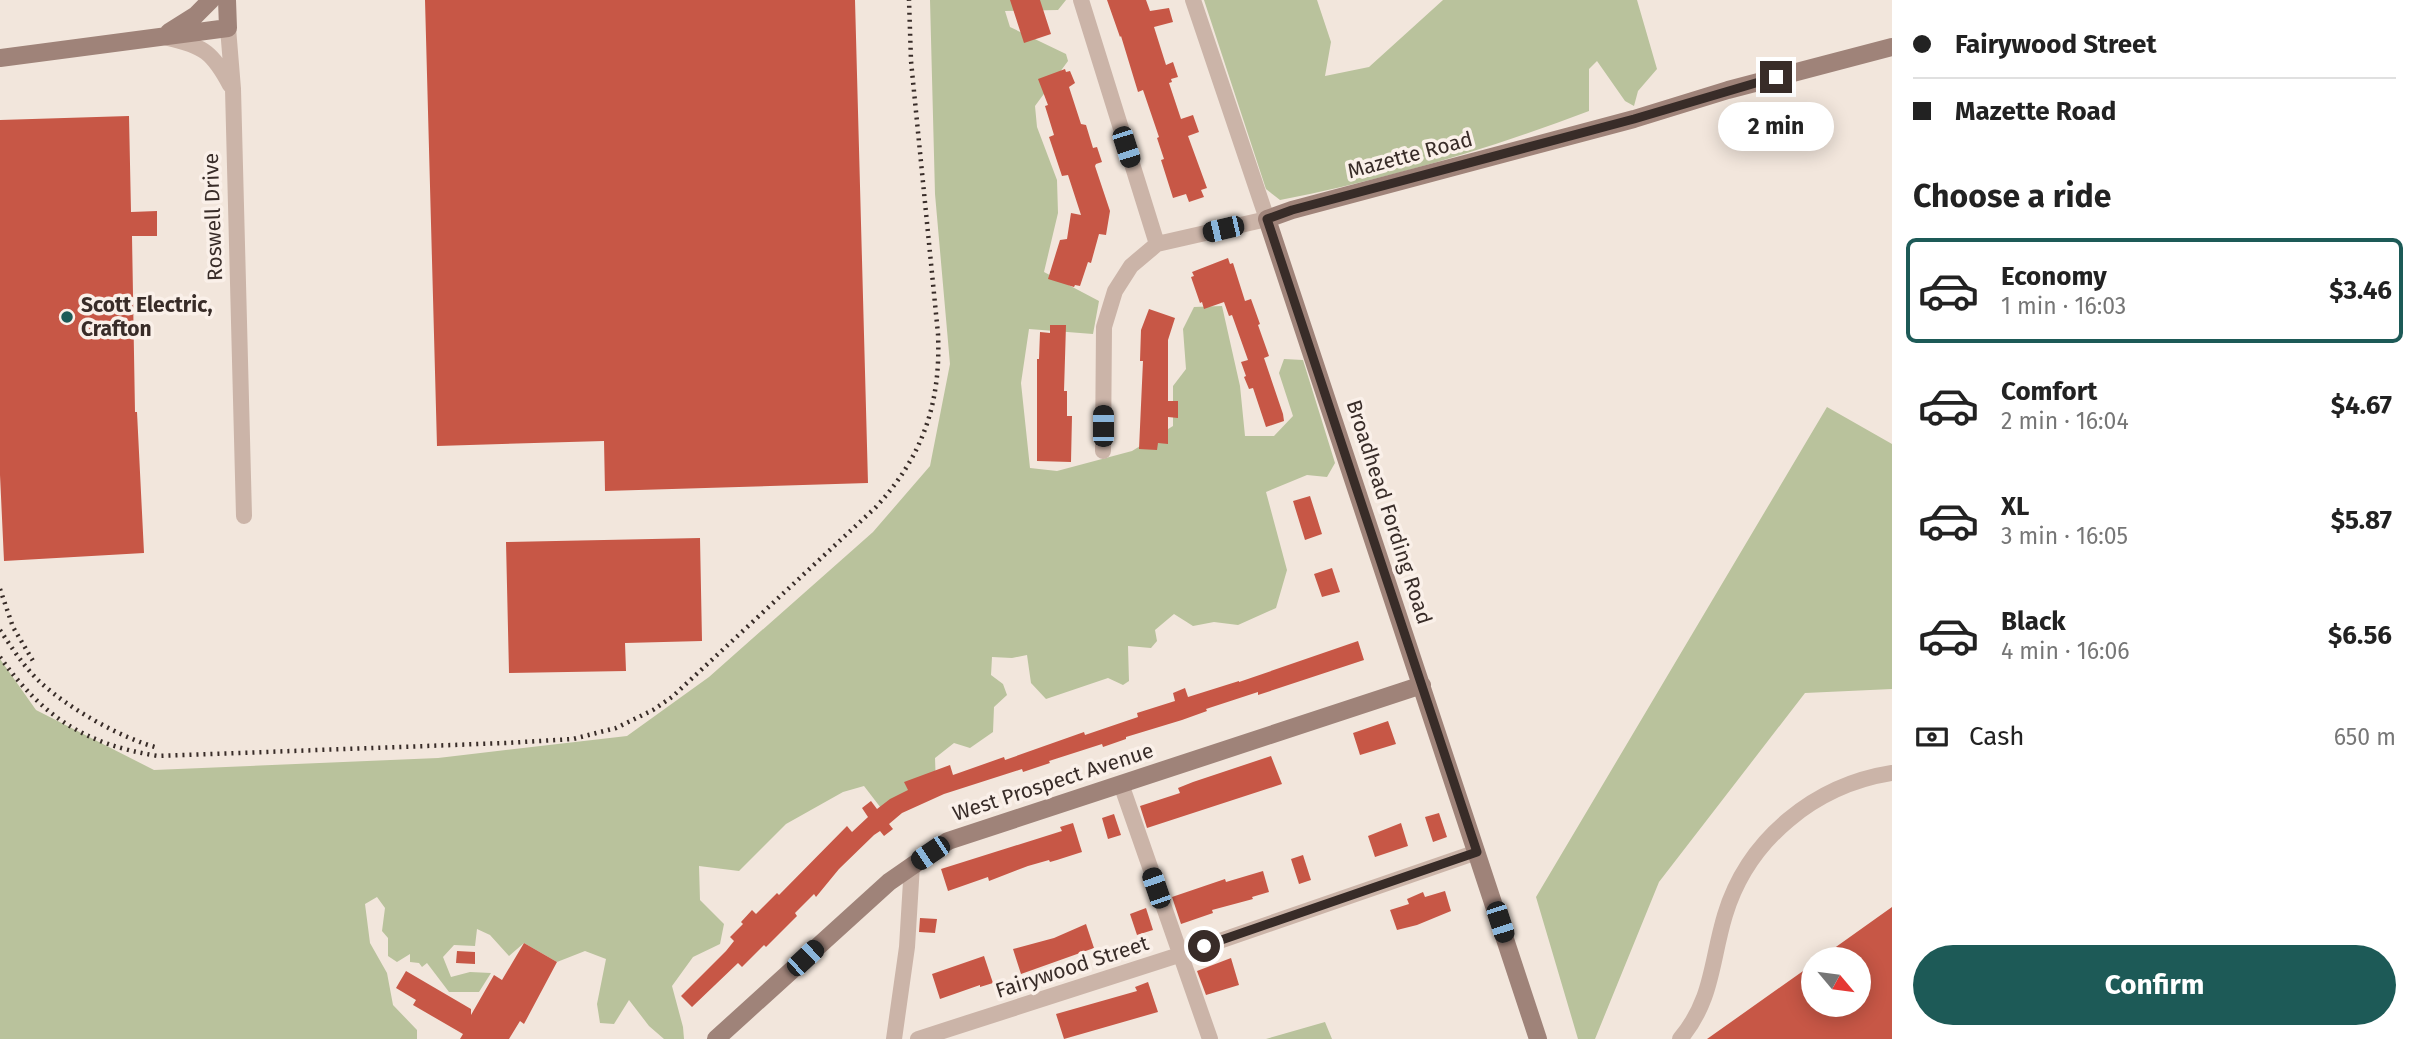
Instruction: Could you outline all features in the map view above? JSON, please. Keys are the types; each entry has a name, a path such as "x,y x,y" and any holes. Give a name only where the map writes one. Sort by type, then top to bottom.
{"street":[{"path":"163,36 197,15 211,0"},
{"name":"Roswell Drive","path":"227,0 233,89 244,516"},
{"path":"1081,0 1157,244"},
{"name":"Broadhead Fording Road","path":"1194,0 1538,1039"},
{"path":"0,58 228,28"},
{"path":"163,36 194,44 207,51 218,62 233,89"},
{"name":"Mazette Road","path":"1103,451 1104,327 1115,291 1131,266 1157,244 1267,219 1892,47"},
{"name":"West Prospect Avenue","path":"716,1039 832,933 912,865 948,841 1422,685"},
{"path":"1680,1039 1703,1004 1715,967 1726,913 1752,860 1779,828 1813,801 1856,781 1892,774"},
{"path":"1121,784 1210,1039"},
{"name":"Fairywood Street","path":"918,1039 1179,955 1477,852"},
{"path":"894,1039 907,947 912,865"}],"green space":[{"path":"930,0 1066,0 1058,10 1005,11 1010,27 1066,54 1068,61 1035,106 1037,127 1057,180 1058,213 1044,272 1099,301 1093,334 1029,329 1021,383 1030,468 1057,471 1132,451 1173,426 1173,386 1186,369 1183,329 1194,307 1222,306 1240,386 1245,436 1274,436 1293,416 1279,373 1284,359 1303,360 1335,463 1327,477 1307,475 1266,492 1287,570 1276,608 1238,625 1214,622 1193,626 1174,614 1155,630 1157,641 1151,648 1128,646 1129,681 1123,685 1108,678 1046,699 1031,683 1027,655 1012,658 992,657 991,675 1003,684 1007,695 994,707 993,732 970,748 954,743 935,758 936,786 884,812 864,786 843,792 786,824 739,871 699,866 700,900 724,924 720,944 693,957 672,986 684,1039 664,1039 649,1026 629,1000 614,1024 600,1023 597,1004 606,959 585,951 557,962 524,943 509,956 490,935 477,929 475,946 454,945 443,957 451,977 470,972 491,973 479,992 449,992 427,963 422,967 419,963 410,962 410,954 397,962 388,956 388,938 382,931 385,908 377,897 365,904 370,943 387,973 393,1005 417,1030 417,1039 0,1039 0,659 36,710 154,770 438,758 627,736 709,677 873,532 930,466 950,364 935,194"},
{"path":"1204,0 1317,0 1331,42 1325,76 1369,67 1443,0 1637,0 1657,69 1638,91 1634,106 1625,101 1597,61 1589,69 1589,111 1436,162 1359,183 1280,200 1266,189"},
{"path":"1827,407 1892,444 1892,689 1805,693 1659,882 1595,1039 1578,1039 1536,897"},
{"path":"1325,1022 1332,1039 1266,1039"}],"building":[{"path":"425,0 855,0 868,483 605,491 604,441 437,446"},
{"path":"1010,0 1040,0 1051,34 1024,43"},
{"path":"1107,0 1146,0 1150,11 1169,8 1173,22 1154,27 1166,65 1173,62 1178,77 1171,79 1172,82 1169,83 1181,119 1193,115 1199,132 1188,136 1207,188 1201,190 1204,197 1189,202 1186,194 1173,198 1161,160 1164,159 1157,138 1159,137 1143,90 1138,92"},
{"path":"1065,69 1066,72 1070,71 1075,83 1069,87 1081,124 1086,125 1093,148 1097,147 1102,162 1095,166 1110,211 1106,235 1099,234 1091,263 1088,262 1080,286 1074,287 1048,279 1060,240 1067,239 1071,213 1081,215 1068,175 1062,176 1049,137 1054,135 1045,106 1048,105 1038,79"},
{"name":"Scott Electric, Crafton","path":"129,116 131,212 157,211 157,236 132,236 135,412 144,553 4,561 0,475 0,120"},
{"path":"1228,258 1230,264 1233,263 1245,301 1251,299 1260,324 1258,325 1269,356 1264,358 1283,414 1284,421 1266,427 1253,388 1249,389 1244,377 1246,376 1241,362 1248,360 1232,315 1229,316 1224,302 1204,309 1191,277 1194,276 1192,272"},
{"path":"1149,309 1175,318 1168,340 1168,401 1178,401 1178,418 1168,417 1168,444 1158,443 1157,450 1139,449 1143,361 1140,361 1141,330"},
{"path":"1050,325 1066,325 1064,391 1067,391 1067,416 1072,416 1071,462 1037,461 1037,359 1040,332 1050,333"},
{"path":"1310,496 1322,534 1305,540 1293,501"},
{"path":"700,538 702,641 625,643 626,671 509,673 506,542"},
{"path":"1332,568 1340,592 1322,597 1314,574"},
{"path":"1358,641 1364,660 1206,709 1207,711 1103,747 1102,744 1023,772 1022,769 944,794 902,813 889,824 893,829 884,836 880,831 874,835 839,869 816,897 814,894 795,913 797,916 766,947 764,945 742,967 738,963 692,1007 681,996 726,951 734,941 730,937 752,910 756,914 777,893 779,895 847,826 852,832 868,817 862,808 871,801 877,809 908,790 904,782 950,765 953,775 1004,757 1005,760 1084,732 1085,735 1138,717 1137,713 1175,701 1173,693 1185,688 1188,697"},
{"path":"1388,721 1396,744 1360,755 1353,733"},
{"path":"1271,756 1282,784 1147,828 1140,806 1180,793 1178,788 1193,782"},
{"path":"1439,813 1447,837 1433,842 1425,817"},
{"path":"1114,814 1121,835 1108,839 1102,818"},
{"path":"1073,823 1082,852 1028,866 989,881 988,877 948,891 941,869 1062,831 1060,827"},
{"path":"1401,823 1408,846 1375,857 1368,836"},
{"path":"1303,855 1311,880 1299,884 1291,859"},
{"path":"1263,871 1269,892 1212,910 1213,913 1181,924 1172,897 1225,879 1226,882"},
{"path":"1445,891 1451,911 1397,930 1390,910 1409,904 1407,899 1423,892 1425,897"},
{"path":"1892,907 1892,1039 1707,1039 1801,972 1801,1017 1871,1017 1871,947 1836,947"},
{"path":"1146,908 1153,930 1137,935 1130,914"},
{"path":"920,918 937,919 935,933 919,932"},
{"path":"1086,924 1094,948 1021,974 1013,949 1054,938"},
{"path":"524,943 557,962 524,1024 520,1021 509,1039 460,1039 463,1034 413,1005 416,1000 396,988 406,971 471,1009 471,1015 494,975 502,980"},
{"path":"457,951 475,952 475,964 456,963"},
{"path":"984,956 993,983 940,999 932,974"},
{"path":"1231,958 1239,985 1206,995 1197,971"},
{"path":"1148,982 1158,1012 1064,1039 1056,1014 1137,991 1135,987"}],"railway":[{"path":"0,657 32,696 67,724 108,744 158,756 573,739 616,728 653,710 672,697 876,507 906,468 926,427 936,383 938,334 911,61 909,0"},
{"path":"0,589 13,627 33,661"},
{"path":"0,630 34,676 65,702 112,730 159,748"}],"place":[{"name":"Scott Electric, Crafton","path":"67,317"}],"route":[{"path":"1204,946 1477,852 1267,219 1292,210 1634,119 1776,77"}]}
